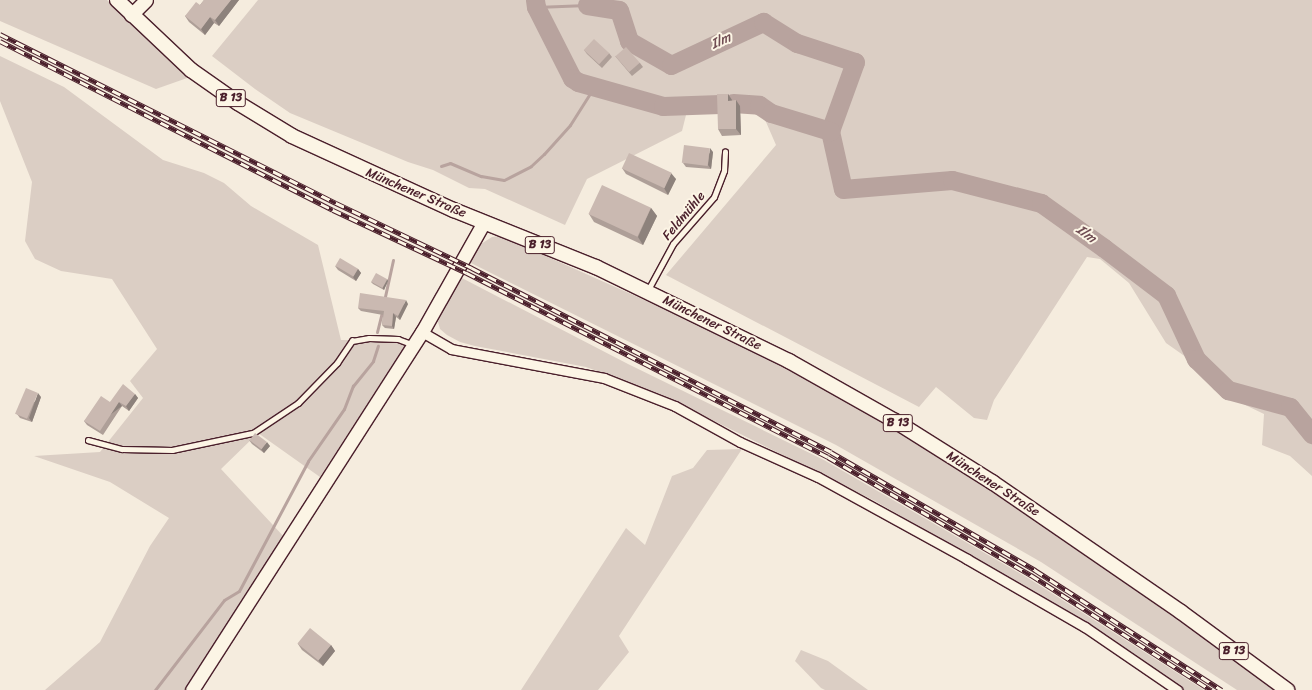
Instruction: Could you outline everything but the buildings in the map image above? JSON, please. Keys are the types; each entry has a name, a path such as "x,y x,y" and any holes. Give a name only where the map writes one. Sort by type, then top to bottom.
{"main road":[{"name":"Münchener Straße","path":"117,0 191,70 238,103 292,136 345,162 484,222 596,267 647,291 789,361 895,421 1012,495 1181,612 1287,690"}],"street":[{"path":"131,14 146,0"},
{"path":"192,690 422,332 484,222"},
{"path":"422,332 451,349 604,378 675,406 740,442 818,477 967,559 1086,627 1176,690"}],"lane":[{"name":"Feldmühle","path":"647,291 674,244 714,198 724,171 725,152"},
{"path":"88,440 122,448 172,450 253,433 298,403 337,363 352,341 368,338 398,339 413,345"}],"shaded area":[{"path":"0,0 107,0 190,77 156,89 0,21"},
{"path":"258,0 1312,0 1312,476 1290,456 1262,445 1264,414 1214,390 1193,362 1166,343 1129,283 1100,259 1087,257 994,400 987,420 974,418 936,387 919,407 666,275 776,145 760,108 688,107 682,131 587,179 565,225 485,189 469,188 433,170 408,162 290,113 255,89 212,56"},
{"path":"0,56 64,87 163,160 204,173 224,183 251,206 318,245 341,340 394,340 405,346 320,477 258,433 221,469 285,538 187,690 45,690 100,642 150,546 169,518 110,482 34,456 100,452 143,398 130,381 157,349 112,279 61,271 35,259 25,241 32,182 0,101"},
{"path":"501,236 734,340 906,434 1142,591 1278,690 1237,690 1041,562 836,445 467,261 481,244 492,237"},
{"path":"460,277 628,364 824,460 1028,578 1204,690 1184,690 1001,574 875,501 660,394 586,367 475,346 460,342 447,335 440,329 438,322 441,312"},
{"path":"742,449 619,636 629,652 598,690 521,690 626,528 645,545 672,476 693,468 707,450"},
{"path":"801,650 828,661 868,690 825,690 821,688 795,661"}],"waterway":[{"name":"Ilm","path":"535,0 536,7 572,78 578,82 663,106 720,104"},
{"name":"Ilm","path":"536,7 587,5"},
{"name":"Ilm","path":"587,5 619,10 629,41 671,65 763,22 797,43 855,62 830,131 843,189 952,180 1041,203 1166,295 1196,359 1228,390 1290,407 1312,434"},
{"path":"441,166 450,163 481,176 504,180 531,166 544,154 570,125 594,87"},
{"name":"Ilm","path":"733,103 759,105 771,113 830,131"},
{"path":"384,301 393,260"},
{"path":"377,332 382,312"},
{"path":"155,690 224,600 239,591 308,461 344,409 353,386 373,361 378,346"}],"railway":[{"path":"0,34 336,203 472,268 831,452 1035,570 1222,690"},
{"path":"0,41 333,210 467,273 828,457 1031,575 1211,690"}]}
